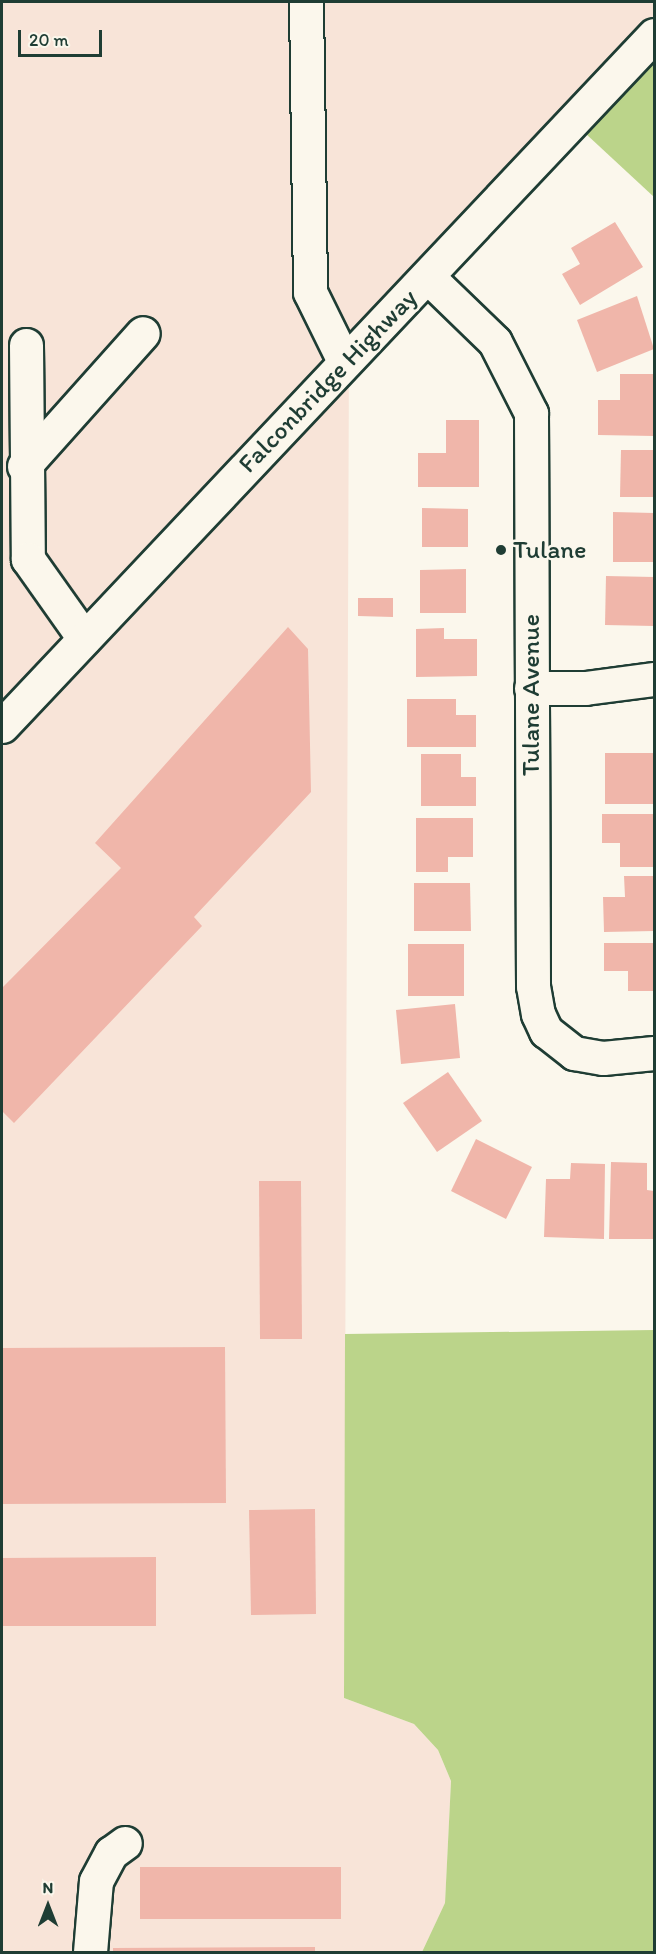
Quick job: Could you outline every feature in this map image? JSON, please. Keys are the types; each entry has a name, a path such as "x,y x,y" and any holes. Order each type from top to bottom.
{"street":[{"path":"306,2 309,282 344,361"},
{"name":"Falconbridge Highway","path":"2,726 654,35"},
{"name":"Tulane Avenue","path":"428,277 495,342 531,413 533,986 538,1014 546,1030 574,1053 603,1058 654,1053"},
{"path":"24,466 143,333"},
{"path":"26,345 24,466 28,559 84,638"},
{"path":"531,688 585,688 654,679"},
{"path":"90,1953 96,1881 111,1854 125,1843"}],"shaded area":[{"path":"2,2 654,2 654,32 349,354 344,1698 414,1724 438,1750 451,1781 445,1904 422,1952 2,1952"}],"green space":[{"path":"654,32 654,197 572,121"},
{"path":"654,1330 654,1952 422,1952 445,1903 451,1781 438,1750 414,1724 344,1698 345,1334"}],"building":[{"path":"615,222 643,267 580,305 562,274 580,264 571,248"},
{"path":"637,296 654,349 597,372 577,320"},
{"path":"620,374 654,374 654,436 598,435 598,400 620,400"},
{"path":"446,420 479,420 479,487 418,487 418,453 446,453"},
{"path":"621,450 654,450 654,497 620,497"},
{"path":"422,508 468,509 468,547 422,547"},
{"path":"613,512 654,513 654,562 613,562"},
{"path":"466,569 466,613 420,613 420,570"},
{"path":"606,576 654,577 654,626 605,625"},
{"path":"358,598 393,598 393,617 358,616"},
{"path":"288,627 308,649 311,792 194,917 202,926 14,1123 2,1111 2,988 121,868 95,843"},
{"path":"444,628 444,639 477,639 477,676 416,677 416,629"},
{"path":"407,699 456,699 456,715 476,715 476,747 407,747"},
{"path":"605,753 654,753 654,804 605,804"},
{"path":"421,754 461,754 461,777 476,777 476,806 421,806"},
{"path":"602,814 654,814 654,867 620,867 620,843 602,843"},
{"path":"416,818 473,818 473,857 448,857 448,872 416,872"},
{"path":"624,876 654,876 654,931 604,932 603,897 625,897"},
{"path":"414,883 470,883 471,931 414,931"},
{"path":"604,943 654,943 654,991 628,991 628,971 604,971"},
{"path":"408,944 464,944 464,996 408,996"},
{"path":"455,1004 460,1058 401,1064 396,1010"},
{"path":"448,1072 482,1121 437,1152 403,1103"},
{"path":"476,1139 532,1167 506,1219 451,1191"},
{"path":"611,1162 647,1163 647,1190 654,1191 654,1239 609,1239"},
{"path":"571,1163 605,1164 604,1239 544,1237 546,1179 570,1179"},
{"path":"259,1181 301,1181 302,1339 260,1339"},
{"path":"225,1347 226,1503 2,1504 2,1348"},
{"path":"315,1509 316,1614 251,1615 249,1510"},
{"path":"156,1557 156,1626 2,1626 2,1558"},
{"path":"140,1867 341,1867 341,1919 140,1919"},
{"path":"315,1947 315,1952 113,1952 113,1948"}],"place":[{"name":"Tulane","path":"501,550"}]}
